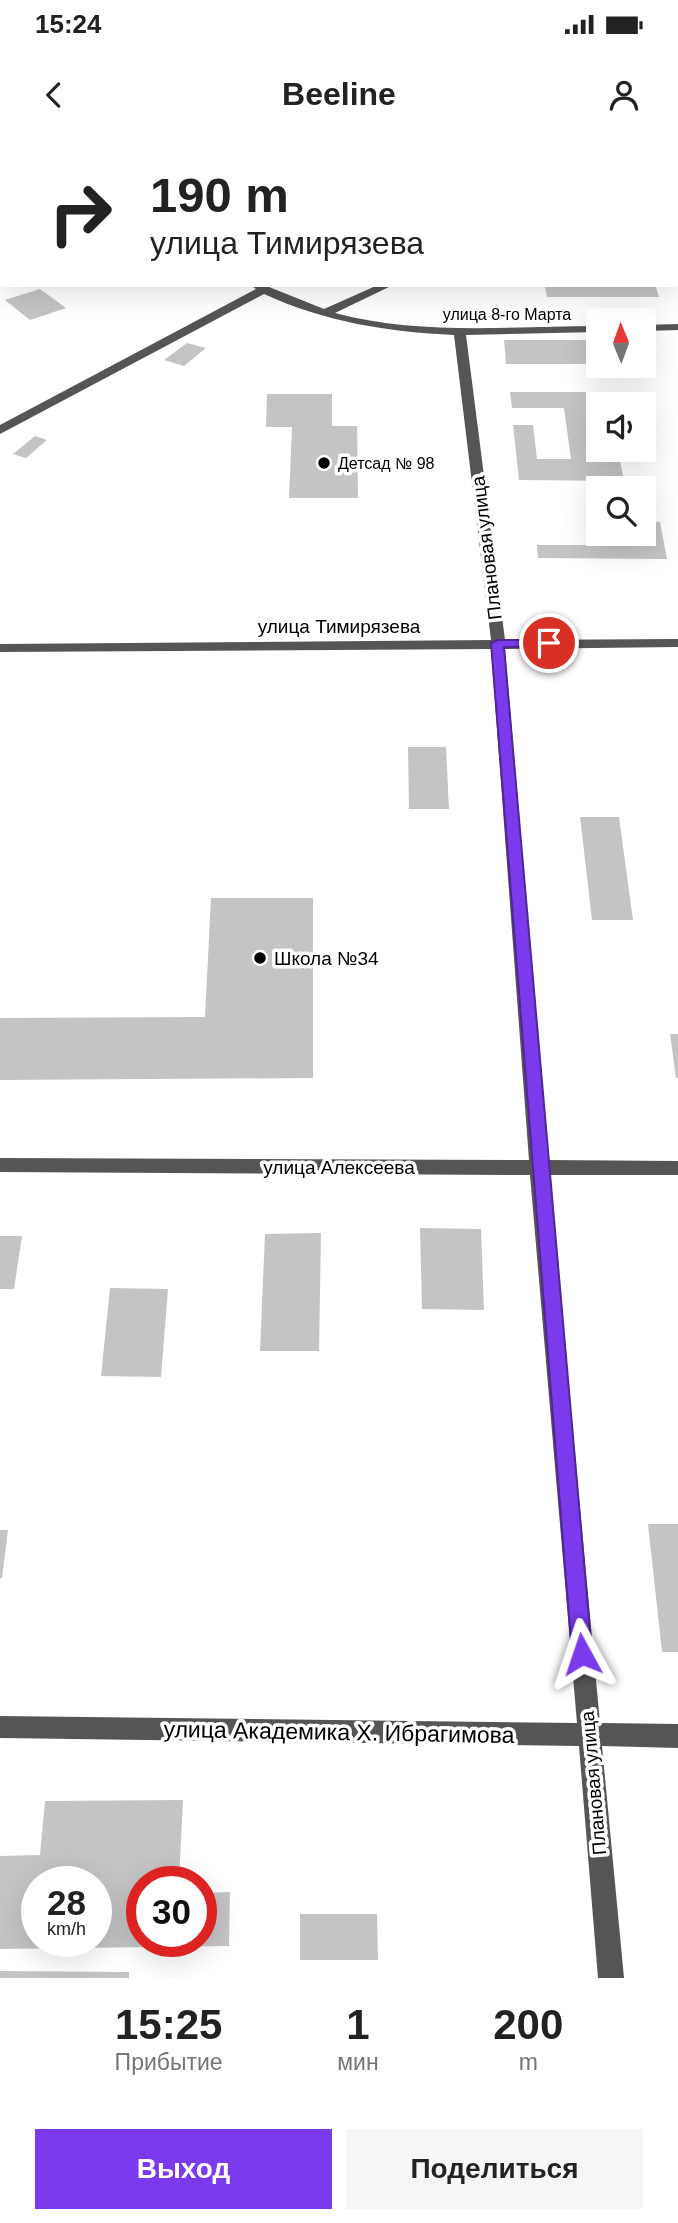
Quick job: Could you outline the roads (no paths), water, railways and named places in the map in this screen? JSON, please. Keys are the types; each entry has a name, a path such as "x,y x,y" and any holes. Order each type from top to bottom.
{"street":[{"path":"0,430 259,287"},
{"name":"улица 8-го Марта","path":"259,287 290,304 323,314 460,333 586,329"},
{"path":"323,314 384,287"},
{"path":"656,328 678,327"},
{"name":"Плановая улица","path":"460,333 498,643 539,1168 611,1978"},
{"name":"улица Тимирязева","path":"0,648 678,643"},
{"name":"улица Алексеева","path":"0,1165 678,1168"},
{"name":"улица Академика Х. Ибрагимова","path":"0,1727 678,1736"}],"place":[{"name":"Детсад № 98","path":"324,463"},
{"name":"Школа №34","path":"260,958"}]}
